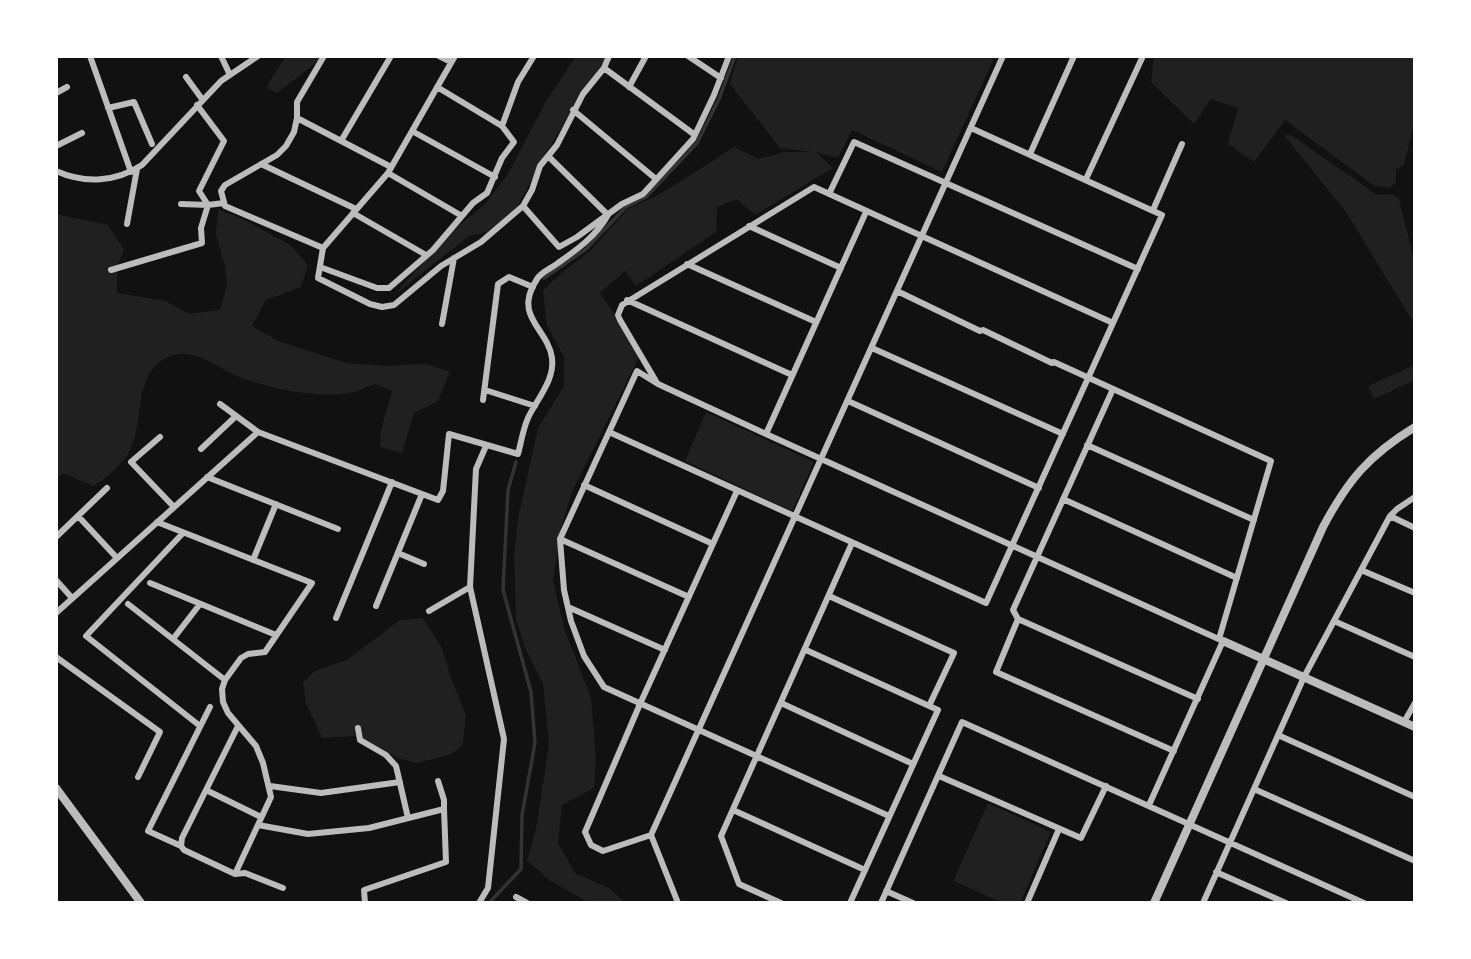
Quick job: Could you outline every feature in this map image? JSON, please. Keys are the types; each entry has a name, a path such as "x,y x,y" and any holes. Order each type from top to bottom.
{"street":[{"path":"90,56 134,171 127,224"},
{"path":"221,56 230,75"},
{"path":"56,171 80,178 101,180 118,178 134,171 200,102 230,75 258,56"},
{"path":"323,248 225,206 221,191 225,185 277,155 286,146 297,118 297,102 324,56"},
{"path":"341,141 391,56"},
{"path":"439,56 453,59 390,170 323,248 318,278 370,304 388,306 400,302 441,266 481,242 523,206 540,166 557,145 573,110 604,68 609,56"},
{"path":"502,126 518,82 534,56"},
{"path":"629,87 646,56"},
{"path":"688,56 721,78"},
{"path":"523,206 559,247 636,195 643,194 695,135 729,56"},
{"path":"678,903 651,835 1003,56"},
{"path":"1030,154 1074,56"},
{"path":"1086,179 1143,56"},
{"path":"604,68 695,135"},
{"path":"111,270 202,243 201,228 208,205 199,191 224,141 186,77"},
{"path":"56,93 67,87"},
{"path":"320,267 384,289 393,285 487,192 502,158 514,142 502,126 437,87"},
{"path":"108,108 134,102 152,144"},
{"path":"573,110 656,179"},
{"path":"297,118 390,170 462,216"},
{"path":"609,432 986,603 1162,215 971,128"},
{"path":"412,131 495,177"},
{"path":"56,146 82,133"},
{"path":"829,194 854,142 1138,269"},
{"path":"1153,210 1182,144"},
{"path":"548,156 608,215"},
{"path":"261,164 355,211 426,255"},
{"path":"657,384 620,320 619,309 627,300 814,187 1113,323"},
{"path":"181,204 224,203"},
{"path":"766,434 866,212"},
{"path":"220,404 258,432 438,500 443,491 449,434 518,454 528,419 542,395 552,366 552,355 528,312 533,287 538,277 583,246 608,215"},
{"path":"749,226 841,268"},
{"path":"442,324 454,258"},
{"path":"687,264 816,322"},
{"path":"483,400 498,285 509,277 533,287"},
{"path":"897,291 944,315 1271,461 1221,640 1198,699 1149,805"},
{"path":"627,300 793,375"},
{"path":"872,348 1063,434"},
{"path":"889,816 604,687 584,656 568,607 560,540 636,372 766,434 1415,727"},
{"path":"1112,389 1013,610 1018,619 1198,699"},
{"path":"485,390 535,406"},
{"path":"848,401 1039,488"},
{"path":"201,449 236,416"},
{"path":"1154,903 1263,658 1339,496 1384,446 1415,427"},
{"path":"56,613 258,432"},
{"path":"160,437 131,462 174,507"},
{"path":"480,903 488,888 504,739 470,587 476,469 486,446"},
{"path":"1087,446 1254,520"},
{"path":"207,477 338,529"},
{"path":"336,618 392,482"},
{"path":"583,485 713,544"},
{"path":"56,537 107,488"},
{"path":"651,835 603,851 594,848 585,832 737,491"},
{"path":"376,606 422,494"},
{"path":"1204,902 1304,677 1390,516 1415,497"},
{"path":"1063,499 1237,578"},
{"path":"253,560 276,505"},
{"path":"78,516 117,558"},
{"path":"1390,516 1415,528"},
{"path":"157,522 312,583 265,652 248,654 241,658 225,680 222,690 223,702 238,726 256,746 270,786 271,797 235,874"},
{"path":"183,533 86,636 200,726"},
{"path":"560,540 689,597"},
{"path":"781,903 739,884 721,836 852,543"},
{"path":"398,553 424,564"},
{"path":"1361,570 1415,593"},
{"path":"56,580 72,598"},
{"path":"150,583 276,635"},
{"path":"429,611 470,587"},
{"path":"829,596 954,653 929,706"},
{"path":"128,604 225,680"},
{"path":"173,639 200,604"},
{"path":"568,607 665,650"},
{"path":"1018,619 996,672 1174,751"},
{"path":"1334,621 1415,657"},
{"path":"806,650 938,710 850,903"},
{"path":"56,656 160,733 138,776"},
{"path":"781,703 913,764"},
{"path":"1404,722 1415,703"},
{"path":"210,707 148,831 235,874 245,873 283,888"},
{"path":"881,903 962,722 1364,903"},
{"path":"181,846 182,838 238,726"},
{"path":"358,728 360,740 386,755 396,766 408,818"},
{"path":"1278,735 1415,796"},
{"path":"939,776 1081,838 1106,786"},
{"path":"365,903 364,890 446,862 444,800 438,781"},
{"path":"270,786 321,793 400,782"},
{"path":"56,788 141,903"},
{"path":"1254,789 1415,861"},
{"path":"206,790 261,817"},
{"path":"258,825 309,834 369,828 444,809"},
{"path":"733,810 865,870"},
{"path":"1027,903 1059,829"},
{"path":"1216,872 1286,903"},
{"path":"886,891 913,903"},
{"path":"516,897 527,903"}],"shaded area":[{"path":"286,56 322,56 277,93 267,88"},
{"path":"576,56 607,56 544,156 516,209 492,231 469,236 393,296 451,232 484,205 508,174 545,103"},
{"path":"738,56 995,56 942,172 852,130 838,158 816,152 833,168 755,215 737,199 717,207 716,232 636,286 625,271 600,293 639,357 572,492 561,528 553,581 565,631 591,697 596,761 594,788 562,805 558,843 575,873 609,888 625,903 589,903 548,879 527,860 536,829 549,744 543,684 525,648 516,620 514,556 518,518 538,428 564,386 564,357 547,325 543,291 589,252 628,209 662,193 734,147 758,159 785,152 813,152 780,148 730,84"},
{"path":"1154,56 1415,56 1415,120 1404,164 1396,170 1396,183 1388,188 1373,185 1285,120 1254,162 1228,144 1238,108 1211,99 1194,124 1151,82"},
{"path":"1284,135 1291,135 1377,195 1392,194 1399,199 1415,264 1415,325 1346,212"},
{"path":"218,209 247,221 290,245 308,265 301,287 266,300 252,326 278,341 346,363 384,366 426,364 450,372 438,401 414,413 402,453 380,447 381,430 392,391 375,384 350,393 297,392 245,379 196,356 176,354 156,365 150,373 142,394 132,447 118,466 93,486 63,473 56,479 56,214 108,225 124,250 117,266 117,293 166,301 189,314 220,310 227,285 225,266 216,235"},
{"path":"1415,365 1415,380 1374,399 1368,386"},
{"path":"706,412 814,462 792,511 685,461"},
{"path":"423,618 442,648 466,715 463,744 452,754 417,763 401,759 355,736 322,738 306,703 303,683 316,670 347,660 400,620"},
{"path":"988,803 1051,832 1020,903 1003,903 953,881"}],"waterway":[{"path":"544,278 586,249 626,207 646,197 697,143 719,99 735,56"},
{"path":"489,903 521,869 522,815 535,743 531,692 503,590 508,490 516,462"}]}
